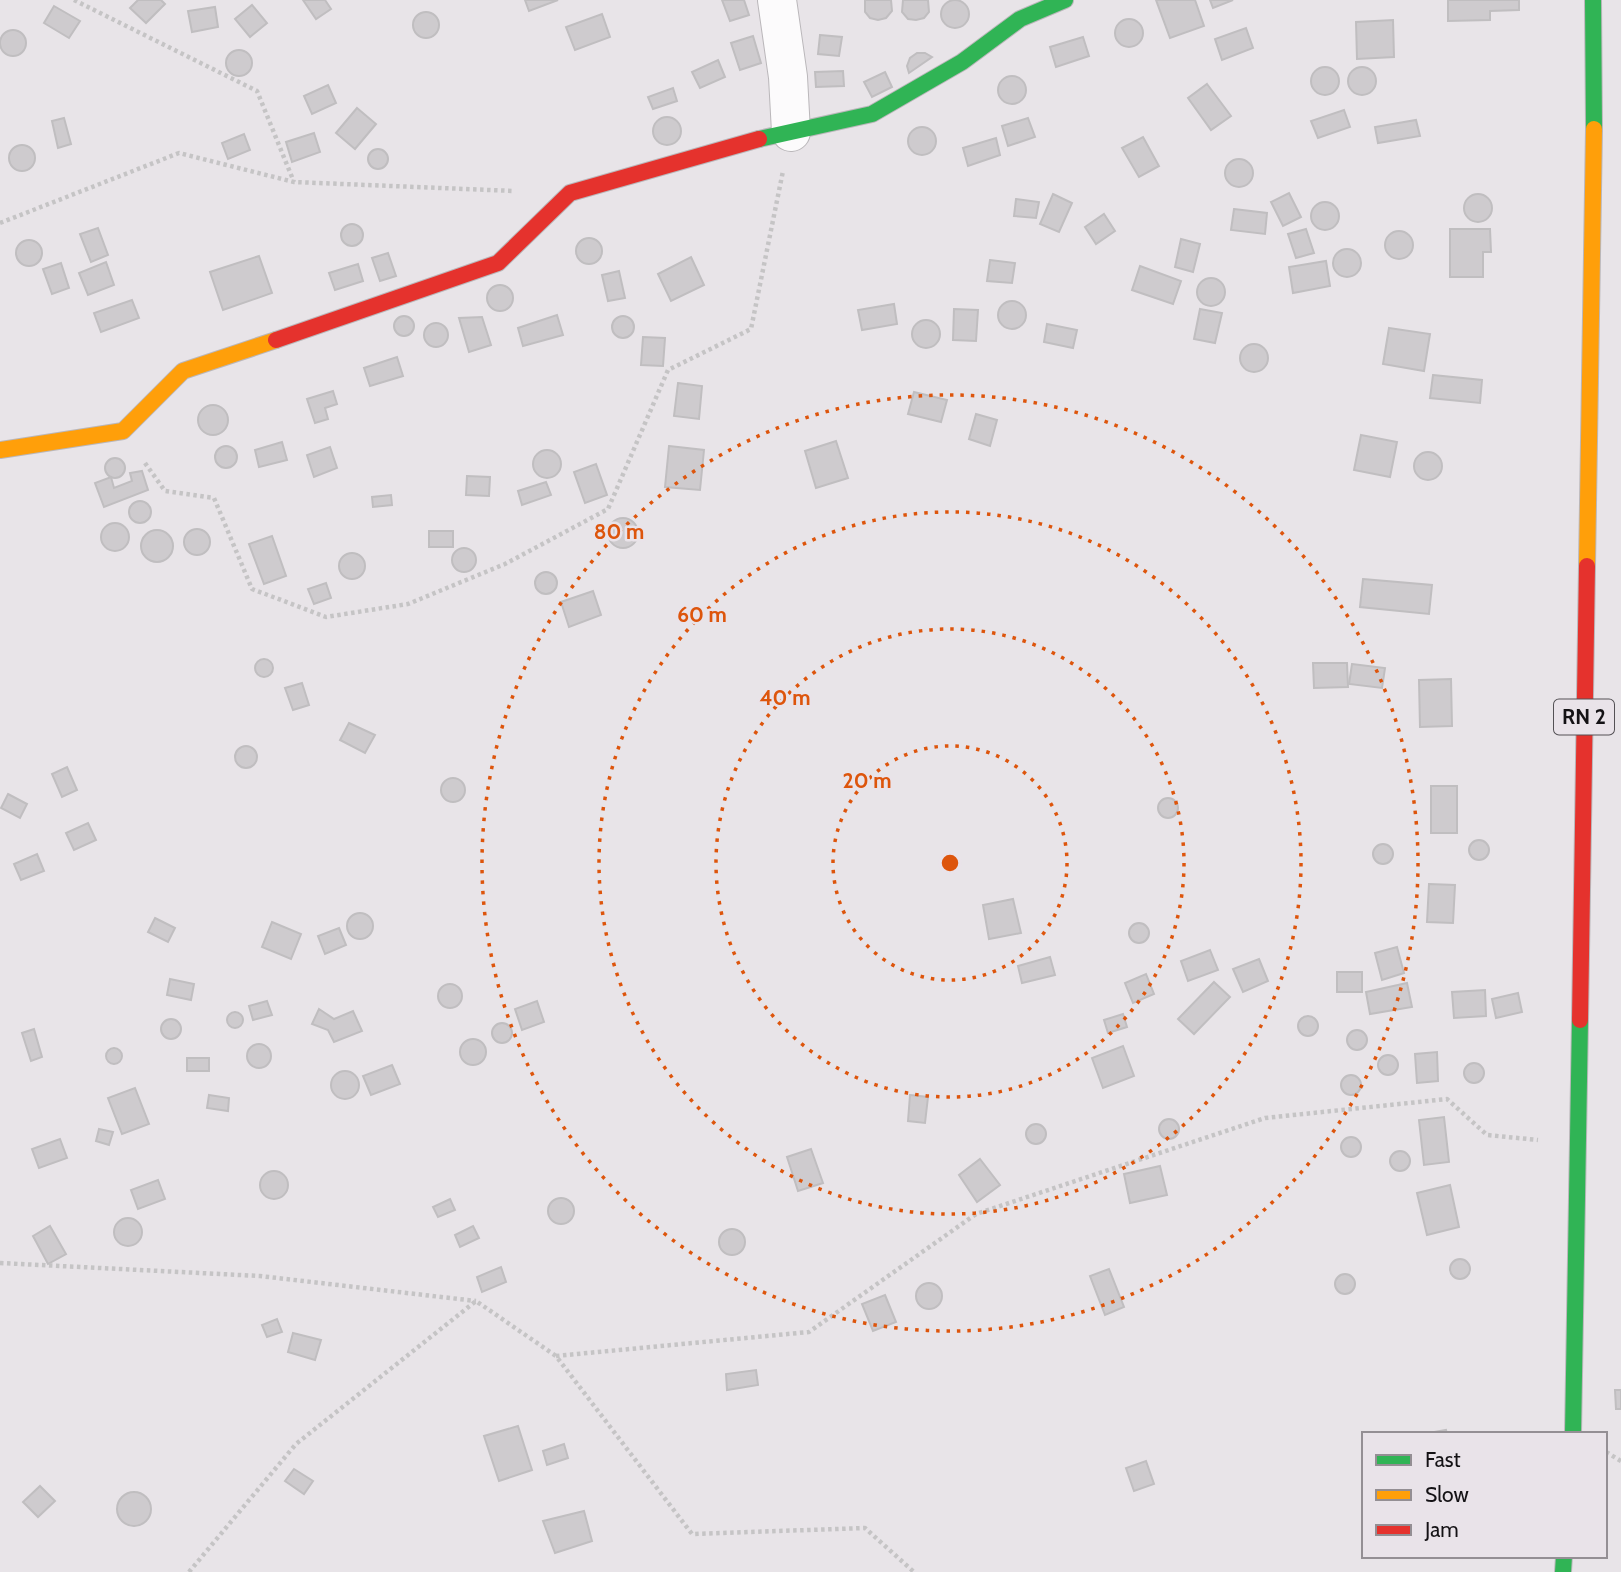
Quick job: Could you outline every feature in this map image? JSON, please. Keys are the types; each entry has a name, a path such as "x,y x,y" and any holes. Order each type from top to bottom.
{"main road":[{"path":"0,450 123,431 183,371 367,310 498,262 570,193 748,141 872,114 962,62 1020,19 1065,0"},
{"name":"RN 2","path":"1573,1432 1593,166 1592,0"}],"street":[{"path":"777,0 788,77 791,132"}],"path":[{"path":"74,0 257,90 294,182"},
{"path":"123,431 165,491 214,498 252,589 326,617 408,604 505,564 608,509 668,370 751,329 791,132"},
{"path":"0,223 179,153 294,182 570,193"},
{"path":"556,1356 809,1332 976,1214 1265,1118 1447,1099 1487,1135 1577,1143"},
{"path":"0,1263 260,1276 477,1301 556,1356 692,1534 865,1528 914,1572"},
{"path":"189,1572 296,1444 477,1301"}],"building":[{"path":"138,0 161,0 165,4 146,23 130,8"},
{"path":"303,0 325,0 331,9 316,19"},
{"path":"525,0 558,0 529,11"},
{"path":"722,0 744,0 749,15 730,21"},
{"path":"865,0 891,0 892,11 886,18 870,18 865,12"},
{"path":"903,0 928,0 929,12 924,18 908,19 902,12"},
{"path":"955,0 965,4 969,14 965,24 955,28 945,24 941,14 945,4"},
{"path":"1156,0 1195,0 1204,26 1170,38"},
{"path":"1210,0 1233,0 1213,8"},
{"path":"1448,0 1519,0 1519,10 1490,11 1490,20 1448,21"},
{"path":"252,5 267,23 250,37 235,19"},
{"path":"54,6 80,21 69,38 44,23"},
{"path":"215,7 218,27 192,32 188,11"},
{"path":"426,12 435,16 439,25 435,34 426,38 417,34 413,25 417,16"},
{"path":"602,14 610,37 575,50 566,27"},
{"path":"1129,19 1139,23 1143,33 1139,43 1129,47 1119,43 1115,33 1119,23"},
{"path":"1393,20 1394,57 1357,59 1356,22"},
{"path":"1246,28 1253,48 1222,60 1215,39"},
{"path":"13,30 22,34 26,43 22,52 13,56 4,52 0,43 4,34"},
{"path":"820,35 842,37 839,56 818,54"},
{"path":"753,36 761,63 740,70 731,43"},
{"path":"1083,37 1089,56 1056,67 1050,47"},
{"path":"239,50 248,54 252,63 248,72 239,76 230,72 226,63 230,54"},
{"path":"917,53 932,57 909,73 907,66 910,58"},
{"path":"718,60 725,77 700,88 692,72"},
{"path":"1325,67 1335,71 1339,81 1335,91 1325,95 1315,91 1311,81 1315,71"},
{"path":"1362,67 1372,71 1376,81 1372,91 1362,95 1352,91 1348,81 1352,71"},
{"path":"843,71 844,86 816,87 815,72"},
{"path":"885,72 892,87 872,97 864,82"},
{"path":"1012,76 1022,80 1026,90 1022,100 1012,104 1002,100 998,90 1002,80"},
{"path":"1207,84 1231,116 1211,130 1188,98"},
{"path":"328,85 336,103 312,114 304,96"},
{"path":"673,88 677,101 653,109 648,97"},
{"path":"357,108 376,124 355,149 336,133"},
{"path":"1344,110 1350,127 1318,138 1311,121"},
{"path":"667,117 677,121 681,131 677,141 667,145 657,141 653,131 657,121"},
{"path":"64,118 71,144 58,148 52,121"},
{"path":"1028,118 1035,137 1008,146 1002,126"},
{"path":"1416,120 1420,136 1378,143 1375,127"},
{"path":"922,127 932,131 936,141 932,151 922,155 912,151 908,141 912,131"},
{"path":"314,133 320,152 292,162 286,142"},
{"path":"244,134 250,150 228,159 222,143"},
{"path":"1143,137 1159,166 1139,177 1122,148"},
{"path":"996,138 1000,155 968,166 963,148"},
{"path":"22,145 31,149 35,158 31,167 22,171 13,167 9,158 13,149"},
{"path":"378,149 385,152 388,159 385,166 378,169 371,166 368,159 371,152"},
{"path":"1239,159 1249,163 1253,173 1249,183 1239,187 1229,183 1225,173 1229,163"},
{"path":"1289,193 1301,217 1283,226 1271,202"},
{"path":"1053,194 1072,203 1059,232 1040,224"},
{"path":"1478,194 1488,198 1492,208 1488,218 1478,222 1468,218 1464,208 1468,198"},
{"path":"1016,199 1039,202 1036,218 1014,216"},
{"path":"1325,202 1335,206 1339,216 1335,226 1325,230 1315,226 1311,216 1315,206"},
{"path":"1234,209 1267,213 1265,234 1231,230"},
{"path":"1104,214 1115,231 1096,244 1085,227"},
{"path":"352,224 360,227 363,235 360,243 352,246 344,243 341,235 344,227"},
{"path":"98,228 108,255 91,262 80,234"},
{"path":"1306,229 1314,253 1296,258 1288,234"},
{"path":"1450,229 1490,229 1491,252 1483,252 1483,277 1450,277"},
{"path":"1399,231 1409,235 1413,245 1409,255 1399,259 1389,255 1385,245 1389,235"},
{"path":"589,238 598,242 602,251 598,260 589,264 580,260 576,251 580,242"},
{"path":"1181,239 1200,244 1193,272 1175,267"},
{"path":"29,240 38,244 42,253 38,262 29,266 20,262 16,253 20,244"},
{"path":"1347,249 1357,253 1361,263 1357,273 1347,277 1337,273 1333,263 1337,253"},
{"path":"388,253 396,276 380,281 372,258"},
{"path":"259,256 272,293 223,310 210,272"},
{"path":"691,257 704,285 671,301 658,274"},
{"path":"990,260 1015,263 1012,283 987,281"},
{"path":"1326,261 1330,286 1293,293 1289,267"},
{"path":"106,262 114,285 88,295 79,273"},
{"path":"61,263 69,288 52,294 43,269"},
{"path":"358,264 363,281 335,290 329,273"},
{"path":"1140,266 1181,281 1173,304 1132,290"},
{"path":"619,271 625,298 608,301 602,275"},
{"path":"1211,278 1221,282 1225,292 1221,302 1211,306 1201,302 1197,292 1201,282"},
{"path":"500,285 509,289 513,298 509,307 500,311 491,307 487,298 491,289"},
{"path":"132,300 139,318 101,332 94,313"},
{"path":"1012,301 1022,305 1026,315 1022,325 1012,329 1002,325 998,315 1002,305"},
{"path":"894,304 897,324 862,330 858,310"},
{"path":"954,309 978,310 976,341 953,340"},
{"path":"1200,309 1222,313 1215,343 1194,339"},
{"path":"557,315 563,335 523,346 518,328"},
{"path":"404,316 411,319 414,326 411,333 404,336 397,333 394,326 397,319"},
{"path":"623,316 631,319 634,327 631,335 623,338 615,335 612,327 615,319"},
{"path":"482,317 491,345 469,352 459,318"},
{"path":"926,320 936,324 940,334 936,344 926,348 916,344 912,334 916,324"},
{"path":"436,323 444,327 448,335 444,343 436,347 428,343 424,335 428,327"},
{"path":"1047,324 1077,330 1073,348 1044,342"},
{"path":"1389,328 1430,334 1424,371 1383,364"},
{"path":"643,337 665,338 663,366 641,365"},
{"path":"1254,344 1264,348 1268,358 1264,368 1254,372 1244,368 1240,358 1244,348"},
{"path":"397,357 403,376 370,386 364,368"},
{"path":"1433,375 1482,380 1480,403 1430,398"},
{"path":"678,383 702,386 699,419 674,416"},
{"path":"333,391 337,404 325,408 328,419 315,423 307,399"},
{"path":"914,392 947,400 941,422 908,414"},
{"path":"213,405 224,409 228,420 224,431 213,435 202,431 198,420 202,409"},
{"path":"976,414 997,420 990,446 969,439"},
{"path":"1361,435 1397,442 1390,477 1354,470"},
{"path":"836,441 848,478 816,488 805,451"},
{"path":"282,442 287,460 259,467 255,450"},
{"path":"226,446 234,449 237,457 234,465 226,468 218,465 215,457 218,449"},
{"path":"669,446 704,450 700,490 665,487"},
{"path":"330,447 337,468 314,477 307,455"},
{"path":"547,450 557,454 561,464 557,474 547,478 537,474 533,464 537,454"},
{"path":"1428,452 1438,456 1442,466 1438,476 1428,480 1418,476 1414,466 1418,456"},
{"path":"115,458 122,461 125,468 122,475 115,478 108,475 105,468 108,461"},
{"path":"596,464 607,495 585,503 574,472"},
{"path":"142,471 148,490 104,507 95,483 111,477 114,488 132,481 130,473"},
{"path":"467,476 490,477 489,496 466,495"},
{"path":"546,482 551,495 522,505 518,491"},
{"path":"391,495 392,505 373,507 372,497"},
{"path":"136,501 144,501 151,508 151,516 144,523 136,523 129,516 129,508"},
{"path":"623,518 634,522 638,533 634,544 623,548 612,544 608,533 612,522"},
{"path":"115,523 125,527 129,537 125,547 115,551 105,547 101,537 105,527"},
{"path":"197,529 206,533 210,542 206,551 197,555 188,551 184,542 188,533"},
{"path":"157,530 168,535 173,546 168,557 157,562 146,557 141,546 146,535"},
{"path":"429,531 453,531 453,547 429,547"},
{"path":"272,536 286,576 264,584 249,544"},
{"path":"464,548 472,552 476,560 472,568 464,572 456,568 452,560 456,552"},
{"path":"352,553 361,557 365,566 361,575 352,579 343,575 339,566 343,557"},
{"path":"546,572 554,575 557,583 554,591 546,594 538,591 535,583 538,575"},
{"path":"1363,579 1432,585 1429,614 1360,607"},
{"path":"326,583 331,598 314,604 308,589"},
{"path":"593,591 601,615 569,627 561,602"},
{"path":"260,659 268,659 273,668 271,675 260,677 255,672 255,664"},
{"path":"1313,663 1347,663 1348,687 1314,688"},
{"path":"1352,664 1385,668 1382,688 1349,684"},
{"path":"1451,679 1452,726 1420,727 1419,680"},
{"path":"302,683 309,705 293,710 285,688"},
{"path":"349,723 375,735 365,753 340,740"},
{"path":"246,746 254,749 257,757 254,765 246,768 238,765 235,757 238,749"},
{"path":"67,767 77,790 62,797 52,774"},
{"path":"453,778 464,785 465,790 458,801 453,802 442,795 441,790 448,779"},
{"path":"1431,786 1457,786 1457,833 1431,833"},
{"path":"8,794 27,804 20,818 1,808"},
{"path":"1164,798 1172,798 1178,808 1172,818 1164,818 1158,812 1158,804"},
{"path":"88,823 96,840 74,850 66,833"},
{"path":"1475,840 1483,840 1489,850 1483,860 1475,860 1469,854 1469,846"},
{"path":"1379,844 1387,844 1393,854 1387,864 1379,864 1373,858 1373,850"},
{"path":"37,854 44,871 21,880 14,864"},
{"path":"1429,884 1455,885 1453,923 1427,922"},
{"path":"1013,899 1021,933 989,939 983,905"},
{"path":"360,913 369,917 373,926 369,935 360,939 351,935 347,926 351,917"},
{"path":"155,918 175,928 168,942 148,932"},
{"path":"272,922 301,934 291,959 262,947"},
{"path":"1135,923 1143,923 1149,933 1143,943 1135,943 1129,937 1129,929"},
{"path":"339,928 346,945 325,954 318,936"},
{"path":"1397,947 1404,973 1382,980 1375,953"},
{"path":"1210,950 1218,970 1188,981 1181,961"},
{"path":"1050,957 1055,975 1022,983 1018,966"},
{"path":"1259,959 1268,981 1243,992 1233,969"},
{"path":"1337,972 1362,972 1362,992 1337,992"},
{"path":"1146,974 1154,994 1133,1003 1125,983"},
{"path":"170,979 194,984 191,1000 167,995"},
{"path":"1214,982 1230,997 1194,1034 1178,1019"},
{"path":"1407,983 1412,1007 1370,1014 1366,992"},
{"path":"450,984 458,988 462,996 458,1004 450,1008 442,1004 438,996 442,988"},
{"path":"1485,990 1486,1016 1454,1018 1452,992"},
{"path":"1518,993 1522,1012 1496,1018 1492,999"},
{"path":"267,1001 272,1015 253,1020 249,1006"},
{"path":"537,1001 544,1022 522,1030 515,1009"},
{"path":"319,1009 334,1019 353,1011 362,1031 334,1042 328,1030 312,1024"},
{"path":"235,1012 241,1014 241,1026 235,1028 229,1026 227,1020 229,1014"},
{"path":"1123,1014 1127,1027 1108,1033 1104,1020"},
{"path":"1304,1016 1312,1016 1318,1026 1312,1036 1304,1036 1298,1030 1298,1022"},
{"path":"167,1019 175,1019 181,1029 175,1039 167,1039 161,1033 161,1025"},
{"path":"502,1023 509,1026 512,1033 509,1040 502,1043 495,1040 492,1033 495,1026"},
{"path":"34,1029 42,1057 31,1061 22,1033"},
{"path":"1353,1030 1361,1030 1367,1040 1361,1050 1353,1050 1347,1044 1347,1036"},
{"path":"473,1039 482,1043 486,1052 482,1061 473,1065 464,1061 460,1052 464,1043"},
{"path":"259,1044 270,1051 271,1056 264,1067 259,1068 248,1061 247,1056 254,1045"},
{"path":"1123,1046 1134,1076 1103,1088 1092,1058"},
{"path":"114,1048 122,1056 114,1064 106,1056"},
{"path":"1437,1052 1438,1081 1417,1083 1415,1054"},
{"path":"1384,1055 1392,1055 1398,1065 1392,1075 1384,1075 1378,1069 1378,1061"},
{"path":"187,1058 209,1058 209,1071 187,1071"},
{"path":"1474,1063 1481,1066 1484,1073 1481,1080 1474,1083 1467,1080 1464,1073 1467,1066"},
{"path":"392,1065 400,1084 371,1095 363,1076"},
{"path":"345,1071 355,1075 359,1085 355,1095 345,1099 335,1095 331,1085 335,1075"},
{"path":"1351,1075 1358,1078 1361,1085 1358,1092 1351,1095 1344,1092 1341,1085 1344,1078"},
{"path":"135,1088 149,1124 122,1134 108,1098"},
{"path":"209,1095 229,1098 228,1111 207,1108"},
{"path":"910,1095 928,1097 925,1123 908,1121"},
{"path":"1444,1117 1449,1162 1424,1165 1419,1120"},
{"path":"1165,1119 1173,1119 1179,1129 1173,1139 1165,1139 1159,1133 1159,1125"},
{"path":"1036,1124 1043,1127 1046,1134 1043,1141 1036,1144 1029,1141 1026,1134 1029,1127"},
{"path":"99,1129 113,1132 109,1145 96,1141"},
{"path":"1347,1137 1355,1137 1361,1147 1355,1157 1347,1157 1341,1151 1341,1143"},
{"path":"60,1139 67,1158 39,1168 32,1149"},
{"path":"811,1149 823,1183 798,1191 787,1157"},
{"path":"1396,1151 1404,1151 1410,1161 1404,1171 1396,1171 1390,1165 1390,1157"},
{"path":"980,1159 1000,1185 977,1202 959,1175"},
{"path":"1160,1166 1167,1195 1130,1203 1124,1174"},
{"path":"274,1171 284,1175 288,1185 284,1195 274,1199 264,1195 260,1185 264,1175"},
{"path":"158,1180 165,1199 138,1209 131,1190"},
{"path":"1450,1185 1459,1227 1427,1235 1417,1193"},
{"path":"561,1198 570,1202 574,1211 570,1220 561,1224 552,1220 548,1211 552,1202"},
{"path":"450,1199 455,1210 438,1217 433,1207"},
{"path":"128,1218 138,1222 142,1232 138,1242 128,1246 118,1242 114,1232 118,1222"},
{"path":"50,1226 66,1254 48,1264 33,1236"},
{"path":"473,1226 479,1238 460,1247 455,1235"},
{"path":"732,1229 741,1233 745,1242 741,1251 732,1255 723,1251 719,1242 723,1233"},
{"path":"1456,1259 1464,1259 1470,1269 1464,1279 1456,1279 1450,1273 1450,1265"},
{"path":"501,1267 506,1282 482,1292 477,1277"},
{"path":"1109,1269 1124,1307 1105,1315 1090,1276"},
{"path":"1341,1274 1349,1274 1355,1284 1349,1294 1341,1294 1335,1288 1335,1280"},
{"path":"929,1283 938,1287 942,1296 938,1305 929,1309 920,1305 916,1296 920,1287"},
{"path":"885,1295 896,1322 873,1331 862,1304"},
{"path":"277,1319 282,1332 267,1337 262,1325"},
{"path":"293,1333 321,1340 315,1360 288,1352"},
{"path":"756,1370 758,1385 727,1390 726,1374"},
{"path":"1615,1390 1621,1390 1621,1409 1616,1409"},
{"path":"518,1426 532,1470 499,1481 484,1436"},
{"path":"564,1444 568,1458 547,1465 543,1451"},
{"path":"1146,1461 1154,1484 1134,1491 1126,1468"},
{"path":"294,1469 313,1481 304,1494 285,1481"},
{"path":"40,1486 55,1501 38,1517 23,1502"},
{"path":"134,1492 146,1497 151,1509 146,1521 134,1526 122,1521 117,1509 122,1497"},
{"path":"584,1511 592,1541 555,1553 543,1521"}],"traffic: fast":[{"path":"759,139 872,114 962,62 1020,19 1065,0"},
{"path":"1593,0 1594,129"},
{"path":"1573,1432 1580,1020"},
{"path":"1563,1572 1564,1558"}],"traffic: slow":[{"path":"1587,566 1594,129"},
{"path":"0,450 123,431 183,371 276,340"}],"traffic: jam":[{"path":"276,340 498,263 570,193 759,139"},
{"path":"1580,1020 1587,566"}]}
